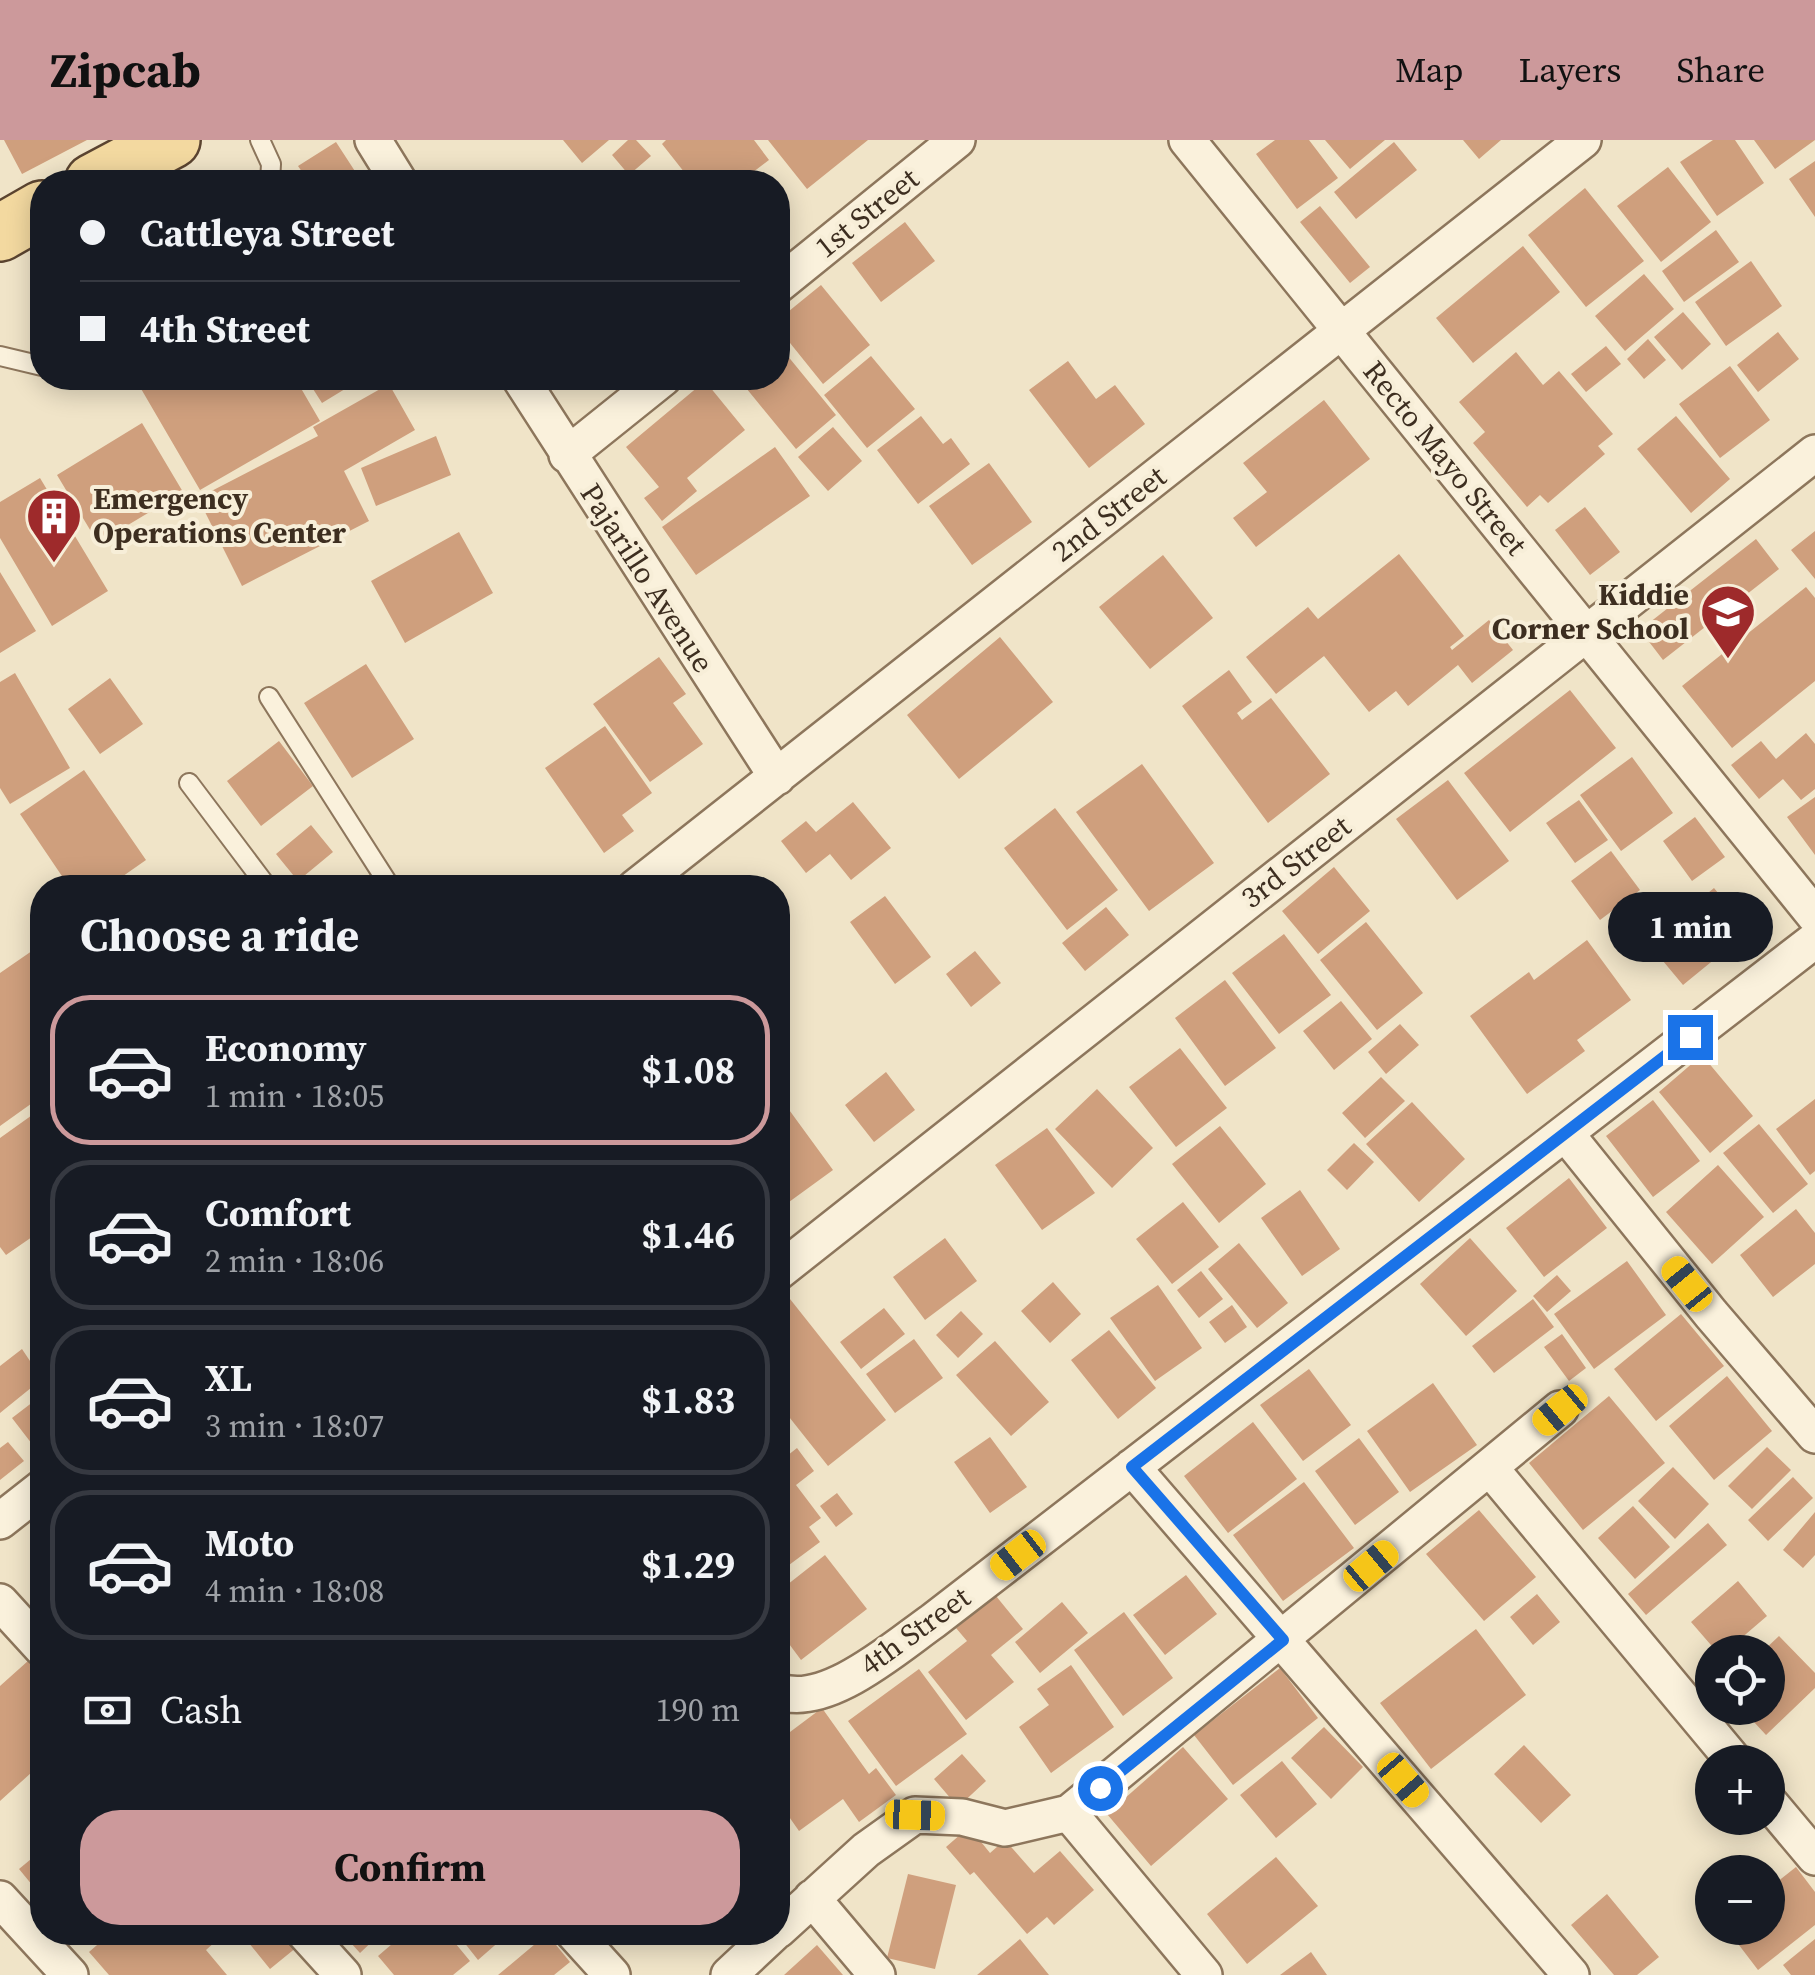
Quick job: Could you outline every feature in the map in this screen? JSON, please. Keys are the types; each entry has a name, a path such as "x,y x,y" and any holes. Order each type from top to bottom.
{"main road":[{"path":"115,170 172,140"},
{"path":"0,233 30,216"}],"street":[{"path":"373,140 392,170"},
{"name":"1st Street","path":"790,275 957,140"},
{"name":"Recto Mayo Street","path":"1188,140 1815,916"},
{"name":"2nd Street","path":"652,875 1583,140"},
{"name":"Pajarillo Avenue","path":"528,390 777,777"},
{"path":"568,454 648,390"},
{"name":"3rd Street","path":"790,1263 1815,453"},
{"name":"4th Street","path":"790,1693 818,1691 856,1676 933,1621 1815,940"},
{"path":"1566,1134 1711,1314 1815,1435"},
{"path":"790,1918 866,1850 915,1815 962,1817 1005,1828 1070,1813 1560,1410"},
{"path":"1132,1467 1571,1975"},
{"path":"1490,1468 1721,1745"},
{"path":"0,1521 30,1497"},
{"path":"0,1602 30,1635"},
{"path":"1070,1813 1204,1975"},
{"path":"1785,1821 1815,1857"},
{"path":"812,1898 878,1975"},
{"path":"0,1899 30,1932"},
{"path":"42,1945 70,1975"},
{"path":"316,1945 343,1975"},
{"path":"585,1945 612,1975"},
{"path":"728,1975 761,1945"}],"lane":[{"path":"260,140 271,170"},
{"path":"0,356 30,363"},
{"path":"269,697 384,875"},
{"path":"189,782 258,875"}],"building":[{"path":"4,140 87,140 22,174"},
{"path":"563,140 609,140 582,163"},
{"path":"628,140 636,140 651,156 635,170 625,170 612,155"},
{"path":"666,140 754,140 769,160 756,170 683,170 662,144"},
{"path":"768,140 868,140 807,189"},
{"path":"1275,140 1309,140 1338,178 1297,209 1256,154"},
{"path":"1325,140 1385,140 1350,169"},
{"path":"1463,140 1501,140 1479,159"},
{"path":"1713,140 1735,140 1764,183 1717,216 1680,162"},
{"path":"1754,140 1815,140 1775,169"},
{"path":"336,142 354,170 301,170 298,166"},
{"path":"1394,142 1417,170 1356,219 1334,192"},
{"path":"1815,161 1815,217 1789,179"},
{"path":"1668,167 1711,222 1661,262 1617,206"},
{"path":"1585,188 1644,261 1586,307 1528,235"},
{"path":"1320,206 1370,267 1350,283 1300,222"},
{"path":"905,222 935,261 881,302 852,263"},
{"path":"1716,230 1739,262 1684,302 1662,271"},
{"path":"1523,246 1560,292 1473,363 1436,318"},
{"path":"1751,261 1782,306 1726,346 1695,302"},
{"path":"1644,274 1674,309 1625,351 1595,316"},
{"path":"821,285 870,345 823,384 790,343 790,310"},
{"path":"1683,312 1711,344 1682,370 1654,337"},
{"path":"1778,332 1799,359 1758,392 1737,365"},
{"path":"1648,339 1666,360 1644,379 1627,359"},
{"path":"1606,346 1621,364 1586,392 1571,374"},
{"path":"1516,352 1543,385 1559,371 1613,434 1598,446 1605,454 1548,503 1540,495 1527,507 1473,443 1485,432 1459,402"},
{"path":"871,356 915,409 867,448 824,395"},
{"path":"790,359 836,415 796,449 748,390 790,390"},
{"path":"1068,361 1096,399 1115,385 1145,424 1089,468 1029,390"},
{"path":"1730,366 1770,420 1720,458 1679,404"},
{"path":"142,390 302,390 320,421 200,490"},
{"path":"314,390 343,390 322,403"},
{"path":"378,390 392,390 415,430 344,471 369,521 242,586 198,498 318,436 313,427"},
{"path":"694,390 712,390 745,430 687,478 697,491 662,521 644,498 659,487 626,447"},
{"path":"1324,400 1370,459 1256,547 1233,518 1267,492 1243,463"},
{"path":"921,416 943,444 951,438 970,464 918,504 877,450"},
{"path":"1676,416 1730,479 1691,513 1637,449"},
{"path":"142,423 183,492 98,543 57,475"},
{"path":"833,427 862,461 828,491 798,457"},
{"path":"436,436 451,475 376,506 361,468"},
{"path":"775,447 810,496 696,575 662,527"},
{"path":"989,463 1032,522 972,565 929,506"},
{"name":"Emergency Operations Center","path":"40,478 108,591 52,626 0,538 0,502"},
{"path":"1585,507 1620,552 1590,575 1555,530"},
{"path":"1815,531 1815,579 1791,550"},
{"path":"459,532 493,593 405,643 371,581"},
{"path":"1756,539 1779,569 1663,660 1640,630"},
{"path":"1399,554 1464,636 1450,647 1452,650 1489,620 1513,650 1472,683 1458,665 1408,706 1396,691 1369,712 1324,656 1276,694 1246,657 1308,607 1318,619"},
{"path":"1163,555 1213,618 1150,669 1099,607"},
{"path":"0,572 36,631 0,653"},
{"path":"1806,587 1815,598 1815,681 1732,748 1682,686"},
{"path":"1000,637 1053,702 959,779 907,715"},
{"path":"659,657 686,694 673,703 703,744 650,782 593,704"},
{"path":"366,664 414,739 352,778 304,703"},
{"path":"1229,670 1252,702 1237,713 1242,720 1271,698 1330,774 1268,823 1182,706"},
{"path":"15,673 70,768 10,804 0,788 0,682"},
{"path":"110,678 143,724 100,754 68,709"},
{"path":"1570,690 1616,748 1510,832 1464,773"},
{"path":"605,726 652,793 622,815 634,831 604,853 545,768"},
{"path":"1806,733 1815,744 1815,789 1801,800 1783,779 1759,799 1731,765 1761,741 1776,759"},
{"path":"279,741 313,786 261,826 227,781"},
{"path":"1632,757 1673,813 1621,851 1580,795"},
{"path":"1142,764 1214,863 1149,911 1076,812"},
{"path":"84,770 146,860 125,875 61,875 20,814"},
{"path":"1448,780 1509,861 1457,900 1396,819"},
{"path":"1815,797 1815,855 1787,817"},
{"path":"1579,800 1608,840 1575,863 1546,823"},
{"path":"853,802 891,848 851,880 830,854 806,873 781,841 806,821 816,832"},
{"path":"1055,808 1118,890 1067,930 1004,848"},
{"path":"1695,817 1725,857 1692,881 1663,841"},
{"path":"311,825 333,852 305,875 293,875 276,854"},
{"path":"1611,851 1640,890 1600,920 1571,881"},
{"path":"1334,867 1370,911 1318,954 1282,911"},
{"path":"1714,888 1749,931 1683,985 1648,943"},
{"path":"885,896 931,957 895,984 850,922"},
{"path":"1106,907 1129,935 1085,971 1062,943"},
{"path":"1366,922 1423,993 1377,1030 1320,960"},
{"path":"1284,934 1331,995 1279,1034 1232,973"},
{"path":"1587,940 1631,1000 1577,1040 1585,1051 1527,1094 1470,1016 1529,972 1534,980"},
{"path":"975,951 1001,983 971,1007 946,974"},
{"path":"30,952 30,1105 0,1126 0,973"},
{"path":"1225,980 1276,1048 1225,1086 1175,1018"},
{"path":"1341,1001 1372,1039 1334,1070 1303,1031"},
{"path":"1400,1024 1419,1045 1386,1074 1368,1052"},
{"path":"1180,1048 1227,1108 1176,1147 1129,1087"},
{"path":"1702,1055 1753,1116 1710,1153 1659,1092"},
{"path":"886,1072 915,1110 874,1142 845,1105"},
{"path":"1381,1077 1405,1101 1365,1138 1342,1113"},
{"path":"1097,1089 1153,1148 1112,1188 1055,1129"},
{"path":"1815,1099 1815,1171 1810,1175 1776,1129"},
{"path":"1653,1100 1700,1161 1653,1197 1606,1136"},
{"path":"1412,1102 1465,1159 1419,1202 1366,1144"},
{"path":"790,1111 833,1170 790,1201"},
{"path":"30,1117 30,1238 6,1255 0,1247 0,1138"},
{"path":"1759,1124 1808,1184 1773,1213 1723,1153"},
{"path":"1220,1126 1266,1184 1219,1223 1172,1164"},
{"path":"1047,1128 1095,1193 1042,1230 995,1165"},
{"path":"1354,1143 1374,1162 1347,1190 1327,1170"},
{"path":"1718,1165 1764,1217 1712,1264 1666,1212"},
{"path":"1569,1178 1607,1228 1544,1277 1506,1228"},
{"path":"1300,1190 1340,1249 1302,1276 1261,1218"},
{"path":"1183,1202 1219,1247 1172,1284 1136,1239"},
{"path":"1796,1209 1815,1233 1815,1264 1773,1297 1740,1255"},
{"path":"945,1238 977,1281 925,1320 893,1277"},
{"path":"1470,1238 1517,1291 1466,1336 1420,1284"},
{"path":"1239,1243 1288,1303 1257,1328 1208,1269"},
{"path":"1627,1261 1666,1315 1594,1369 1554,1314"},
{"path":"1201,1271 1223,1299 1199,1318 1177,1290"},
{"path":"1557,1275 1571,1291 1547,1312 1533,1296"},
{"path":"1053,1282 1081,1314 1050,1343 1021,1311"},
{"path":"1158,1285 1202,1348 1155,1381 1110,1318"},
{"path":"790,1299 886,1420 828,1466 790,1418"},
{"path":"1533,1299 1554,1327 1494,1373 1472,1346"},
{"path":"1232,1305 1247,1327 1225,1343 1209,1322"},
{"path":"884,1308 905,1334 861,1369 840,1342"},
{"path":"961,1311 983,1334 958,1358 936,1335"},
{"path":"1681,1314 1724,1366 1656,1421 1614,1369"},
{"path":"1109,1330 1156,1388 1118,1419 1071,1360"},
{"path":"1562,1334 1586,1368 1569,1381 1544,1347"},
{"path":"914,1339 943,1378 895,1413 866,1374"},
{"path":"995,1341 1049,1402 1011,1436 956,1375"},
{"path":"22,1349 30,1361 30,1389 0,1413 0,1366"},
{"path":"1309,1369 1351,1425 1303,1461 1260,1405"},
{"path":"1727,1376 1772,1431 1714,1480 1669,1426"},
{"path":"1433,1383 1477,1445 1410,1492 1367,1431"},
{"path":"1609,1396 1665,1463 1583,1530 1529,1463"},
{"path":"30,1404 30,1441 12,1418"},
{"path":"1253,1422 1297,1479 1228,1533 1184,1476"},
{"path":"990,1437 1027,1487 990,1513 954,1462"},
{"path":"1359,1438 1399,1492 1355,1525 1315,1471"},
{"path":"8,1442 24,1461 0,1480 0,1448"},
{"path":"1767,1447 1791,1470 1752,1509 1728,1486"},
{"path":"797,1448 814,1471 796,1485 821,1518 809,1527 820,1542 790,1564 790,1454"},
{"path":"1673,1467 1709,1504 1675,1539 1638,1501"},
{"path":"1793,1477 1813,1498 1768,1541 1748,1520"},
{"path":"1304,1482 1354,1548 1283,1601 1233,1535"},
{"path":"837,1493 853,1514 836,1527 820,1506"},
{"path":"1633,1506 1670,1547 1635,1579 1598,1538"},
{"path":"1479,1510 1536,1577 1484,1621 1426,1554"},
{"path":"1815,1512 1815,1555 1803,1568 1783,1550"},
{"path":"1708,1523 1727,1545 1646,1615 1628,1594"},
{"path":"825,1555 867,1609 801,1660 790,1645 790,1583"},
{"path":"1186,1575 1217,1614 1165,1655 1133,1615"},
{"path":"1738,1581 1767,1616 1745,1635 1702,1635 1691,1622"},
{"path":"1537,1594 1560,1622 1533,1645 1510,1617"},
{"path":"996,1596 1023,1629 991,1655 1014,1682 966,1720 928,1672 967,1641 956,1628"},
{"path":"1062,1602 1088,1633 1040,1673 1015,1642"},
{"path":"1124,1612 1173,1678 1123,1716 1074,1650"},
{"path":"1476,1629 1526,1695 1431,1769 1380,1703"},
{"path":"1785,1642 1815,1673 1815,1688 1785,1717"},
{"path":"30,1659 30,1774 0,1801 0,1686"},
{"path":"1071,1665 1114,1727 1051,1773 1019,1727 1049,1705 1037,1689"},
{"path":"1280,1668 1318,1718 1233,1785 1194,1735"},
{"path":"919,1669 967,1734 896,1786 848,1721"},
{"path":"822,1708 869,1774 876,1768 896,1795 859,1822 843,1799 799,1831 790,1818 790,1732"},
{"path":"1757,1725 1776,1725 1766,1735"},
{"path":"1324,1727 1363,1767 1331,1799 1291,1758"},
{"path":"1524,1745 1571,1795 1541,1823 1494,1774"},
{"path":"1183,1747 1228,1799 1151,1866 1107,1814"},
{"path":"962,1754 986,1781 958,1807 934,1779"},
{"path":"1282,1761 1317,1804 1276,1838 1240,1795"},
{"path":"969,1827 990,1853 1005,1840 1034,1873 1060,1851 1094,1890 1054,1925 1047,1917 1027,1934 974,1872 970,1875 946,1847"},
{"path":"1276,1857 1318,1906 1247,1964 1207,1914"},
{"path":"30,1860 30,1882 19,1869"},
{"path":"1796,1867 1815,1892 1815,1925 1758,1970 1739,1945 1785,1945 1785,1876"},
{"path":"908,1874 956,1885 935,1969 887,1958"},
{"path":"1607,1894 1659,1957 1637,1975 1614,1975 1571,1925"},
{"path":"1020,1939 1049,1975 977,1975"},
{"path":"1815,1939 1815,1975 1791,1975 1783,1965"},
{"path":"97,1945 212,1945 206,1950 227,1975 109,1975 89,1952"},
{"path":"251,1945 295,1945 297,1947 270,1969"},
{"path":"391,1945 457,1945 470,1961 453,1975 394,1975 378,1956"},
{"path":"466,1945 495,1945 478,1960"},
{"path":"534,1945 556,1945 570,1962 554,1975 498,1975"},
{"path":"817,1945 843,1975 784,1975"},
{"path":"1311,1952 1327,1975 1280,1975"}],"place":[{"name":"Emergency Operations Center","path":"54,565"},
{"name":"Kiddie Corner School","path":"1728,661"}],"route":[{"path":"1100,1788 1283,1640 1132,1467 1690,1037"}]}
